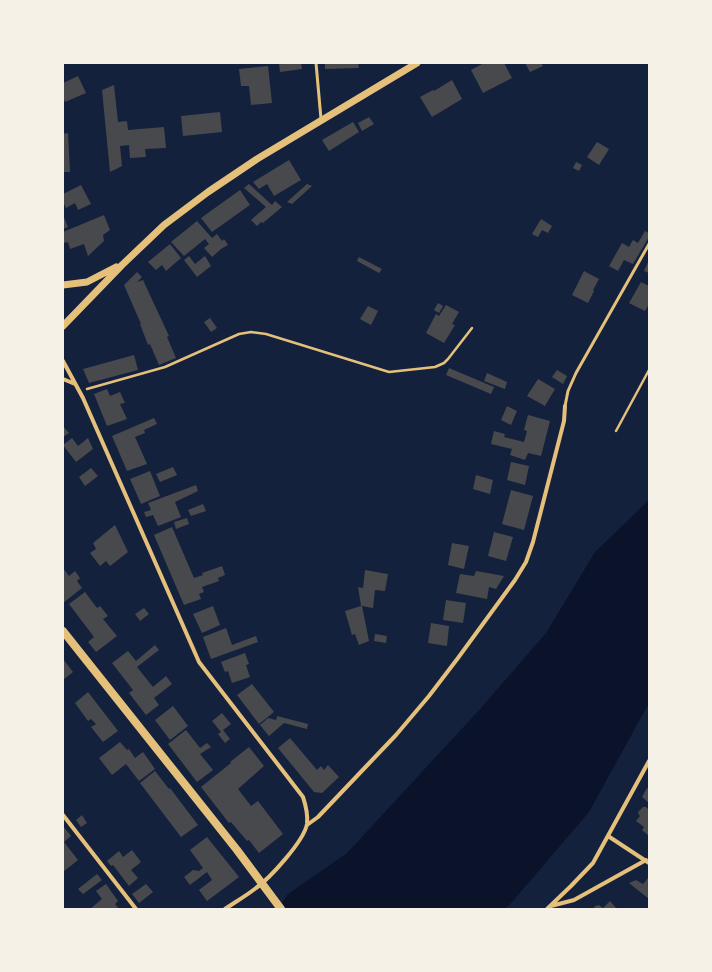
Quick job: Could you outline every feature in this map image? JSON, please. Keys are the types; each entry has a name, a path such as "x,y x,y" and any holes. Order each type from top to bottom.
{"main road":[{"path":"63,631 237,850 281,909"}],"street":[{"path":"63,326 122,265 164,225 208,192 321,120 417,63"},
{"path":"63,285 87,282 122,265"},
{"path":"63,361 79,391 199,662 303,797 306,808 307,825 302,837 290,853 255,889 225,909"},
{"path":"63,379 75,384"},
{"path":"307,825 318,817 401,730 458,658 515,580 526,562 533,542 564,421 565,406"},
{"path":"549,907 592,862 649,761"},
{"path":"63,815 136,909"},
{"path":"549,907 574,900 647,862 608,836"}],"lane":[{"path":"316,63 321,120"},
{"path":"565,406 568,391 576,373 649,244"}],"path":[{"path":"79,391 165,367 239,334 251,332 266,334 389,372 435,367 444,363 448,359 472,328"},
{"path":"616,431 649,370"}],"water":[{"path":"649,500 649,703 589,812 513,901 505,909 278,909 288,894 347,853 481,708 546,633 595,552"}],"building":[{"path":"279,63 301,63 302,69 280,72"},
{"path":"325,63 358,63 359,68 325,69"},
{"path":"484,63 504,63 512,78 483,93 471,70"},
{"path":"525,63 541,63 543,66 530,72"},
{"path":"268,66 272,103 251,105 249,86 241,86 239,69"},
{"path":"78,76 86,93 65,102 63,98 63,83"},
{"path":"452,80 462,99 432,117 420,97 433,90 434,91"},
{"path":"114,85 118,122 127,121 128,130 164,127 166,148 145,149 146,157 130,158 129,145 120,146 122,166 110,172 102,90"},
{"path":"220,112 222,132 183,136 181,116"},
{"path":"369,117 374,124 362,131 358,123"},
{"path":"353,122 359,132 329,151 322,140"},
{"path":"68,133 70,172 63,172 63,134"},
{"path":"597,142 609,149 599,165 587,157"},
{"path":"289,160 301,180 274,196 267,184 259,189 253,182"},
{"path":"576,162 582,165 579,171 573,168"},
{"path":"249,184 272,205 275,201 282,207 263,223 261,222 257,226 251,220 266,207 244,188"},
{"path":"307,184 312,186 292,204 287,202"},
{"path":"81,185 91,204 78,210 75,203 66,208 63,202 63,194"},
{"path":"240,190 250,205 212,232 201,218"},
{"path":"63,215 68,227 63,229"},
{"path":"104,215 110,230 103,235 104,241 88,256 84,244 70,249 68,242 63,243 63,232"},
{"path":"541,219 552,226 548,233 542,230 538,237 532,234"},
{"path":"197,221 212,238 217,234 222,241 224,239 228,245 212,257 204,248 209,244 205,239 184,256 171,242"},
{"path":"645,231 649,233 649,237 633,264 624,260 618,271 609,266 622,243 629,247 633,240 638,243"},
{"path":"170,244 181,258 166,271 162,265 156,270 148,262"},
{"path":"189,256 195,264 205,256 211,266 197,277 184,260"},
{"path":"359,257 382,269 379,273 357,261"},
{"path":"649,260 649,273 644,271"},
{"path":"584,271 599,279 588,303 572,295"},
{"path":"137,272 142,277 137,282 143,280 169,336 167,337 176,358 159,365 150,344 148,345 141,324 124,285"},
{"path":"641,282 649,286 649,304 645,311 629,303"},
{"path":"438,303 443,306 439,313 434,310"},
{"path":"446,305 459,312 452,324 455,325 444,343 426,333 436,314 439,316"},
{"path":"368,306 378,311 371,325 360,319"},
{"path":"210,318 217,328 211,332 204,322"},
{"path":"134,355 138,370 89,383 83,369"},
{"path":"449,368 494,387 491,394 446,375"},
{"path":"557,370 567,376 563,384 552,377"},
{"path":"487,373 507,382 505,389 484,381"},
{"path":"538,379 555,389 545,406 527,396"},
{"path":"107,389 110,396 120,392 125,403 120,404 127,419 107,426 94,394"},
{"path":"507,406 517,411 511,425 501,420"},
{"path":"528,415 550,421 541,456 528,453 525,460 510,455 512,449 491,444 494,431 505,434 504,437 524,442 527,431 524,430"},
{"path":"154,418 157,424 144,430 145,433 135,437 147,464 127,471 112,436"},
{"path":"63,426 69,433 63,437"},
{"path":"72,438 78,446 88,438 93,449 76,462 63,445"},
{"path":"511,462 529,466 525,485 507,480"},
{"path":"173,467 177,475 160,482 156,474"},
{"path":"91,468 98,476 85,486 79,477"},
{"path":"150,471 160,496 141,504 130,479"},
{"path":"476,475 493,480 490,494 473,489"},
{"path":"196,485 198,491 175,502 181,517 158,526 153,515 146,517 144,512 151,510 148,503"},
{"path":"511,490 533,496 524,530 502,524"},
{"path":"203,504 206,511 191,516 188,510"},
{"path":"187,518 189,524 176,529 174,522"},
{"path":"115,525 128,552 110,566 106,561 100,566 90,553 96,549 93,543"},
{"path":"172,527 194,578 203,575 202,573 222,566 225,575 218,578 219,581 202,587 204,592 199,594 201,599 184,605 154,535"},
{"path":"494,532 513,537 506,561 488,556"},
{"path":"452,543 469,546 464,569 448,565"},
{"path":"63,568 69,576 75,571 80,578 77,581 82,588 63,603"},
{"path":"365,570 388,574 385,591 375,590 373,608 362,606 369,641 359,645 355,634 352,635 345,611 361,606 358,587 363,588"},
{"path":"476,571 504,576 496,589 489,587 487,599 456,593 460,574 474,576"},
{"path":"85,592 97,608 100,606 108,616 103,619 117,636 96,652 88,642 94,637 69,604"},
{"path":"446,600 466,603 463,623 443,620"},
{"path":"213,606 220,625 202,633 193,614"},
{"path":"144,608 149,614 140,621 135,614"},
{"path":"431,623 449,626 447,646 428,643"},
{"path":"226,628 232,645 256,636 258,642 211,659 203,637"},
{"path":"375,634 387,636 386,643 374,641"},
{"path":"155,645 159,650 137,667 153,687 166,676 172,684 154,698 159,705 146,715 129,693 133,690 112,663 128,651 136,661"},
{"path":"245,653 249,664 246,665 250,677 232,683 228,671 225,672 221,662"},
{"path":"63,659 73,672 63,680"},
{"path":"252,684 274,712 259,724 237,695"},
{"path":"88,692 118,731 103,742 91,727 96,724 91,719 88,721 75,703"},
{"path":"173,706 188,726 170,740 155,720"},
{"path":"222,713 231,724 223,730 230,739 225,743 218,734 221,732 212,721"},
{"path":"277,716 308,724 307,729 284,723 269,736 260,725 268,718 276,720"},
{"path":"186,730 200,748 207,743 211,747 200,754 213,770 197,782 168,744"},
{"path":"290,738 317,770 321,766 324,770 328,765 339,777 322,793 314,792 278,748"},
{"path":"120,742 127,750 129,749 135,758 143,752 155,769 139,781 126,764 112,775 99,758"},
{"path":"249,747 264,766 238,789 251,806 258,801 283,834 259,853 249,840 247,841 231,822 229,823 201,787"},
{"path":"155,771 198,825 181,837 140,783"},
{"path":"647,788 649,790 649,803 642,797"},
{"path":"643,807 646,807 649,810 649,836 642,830 644,827 636,821 640,816 638,812"},
{"path":"82,815 87,823 81,827 76,820"},
{"path":"63,826 71,836 64,842 78,860 63,872"},
{"path":"207,837 239,877 207,901 199,890 212,880 207,872 190,885 184,877 193,870 199,871 203,868 190,850"},
{"path":"132,850 141,862 131,870 138,878 129,886 113,865 111,866 107,861 119,851 123,857"},
{"path":"97,874 102,880 83,894 78,889"},
{"path":"649,877 649,899 629,883 636,880 643,884"},
{"path":"106,884 118,901 115,904 119,909 90,909 102,899 96,891"},
{"path":"146,884 153,892 139,903 132,894"},
{"path":"610,901 617,909 592,909 597,905 603,908"}]}
